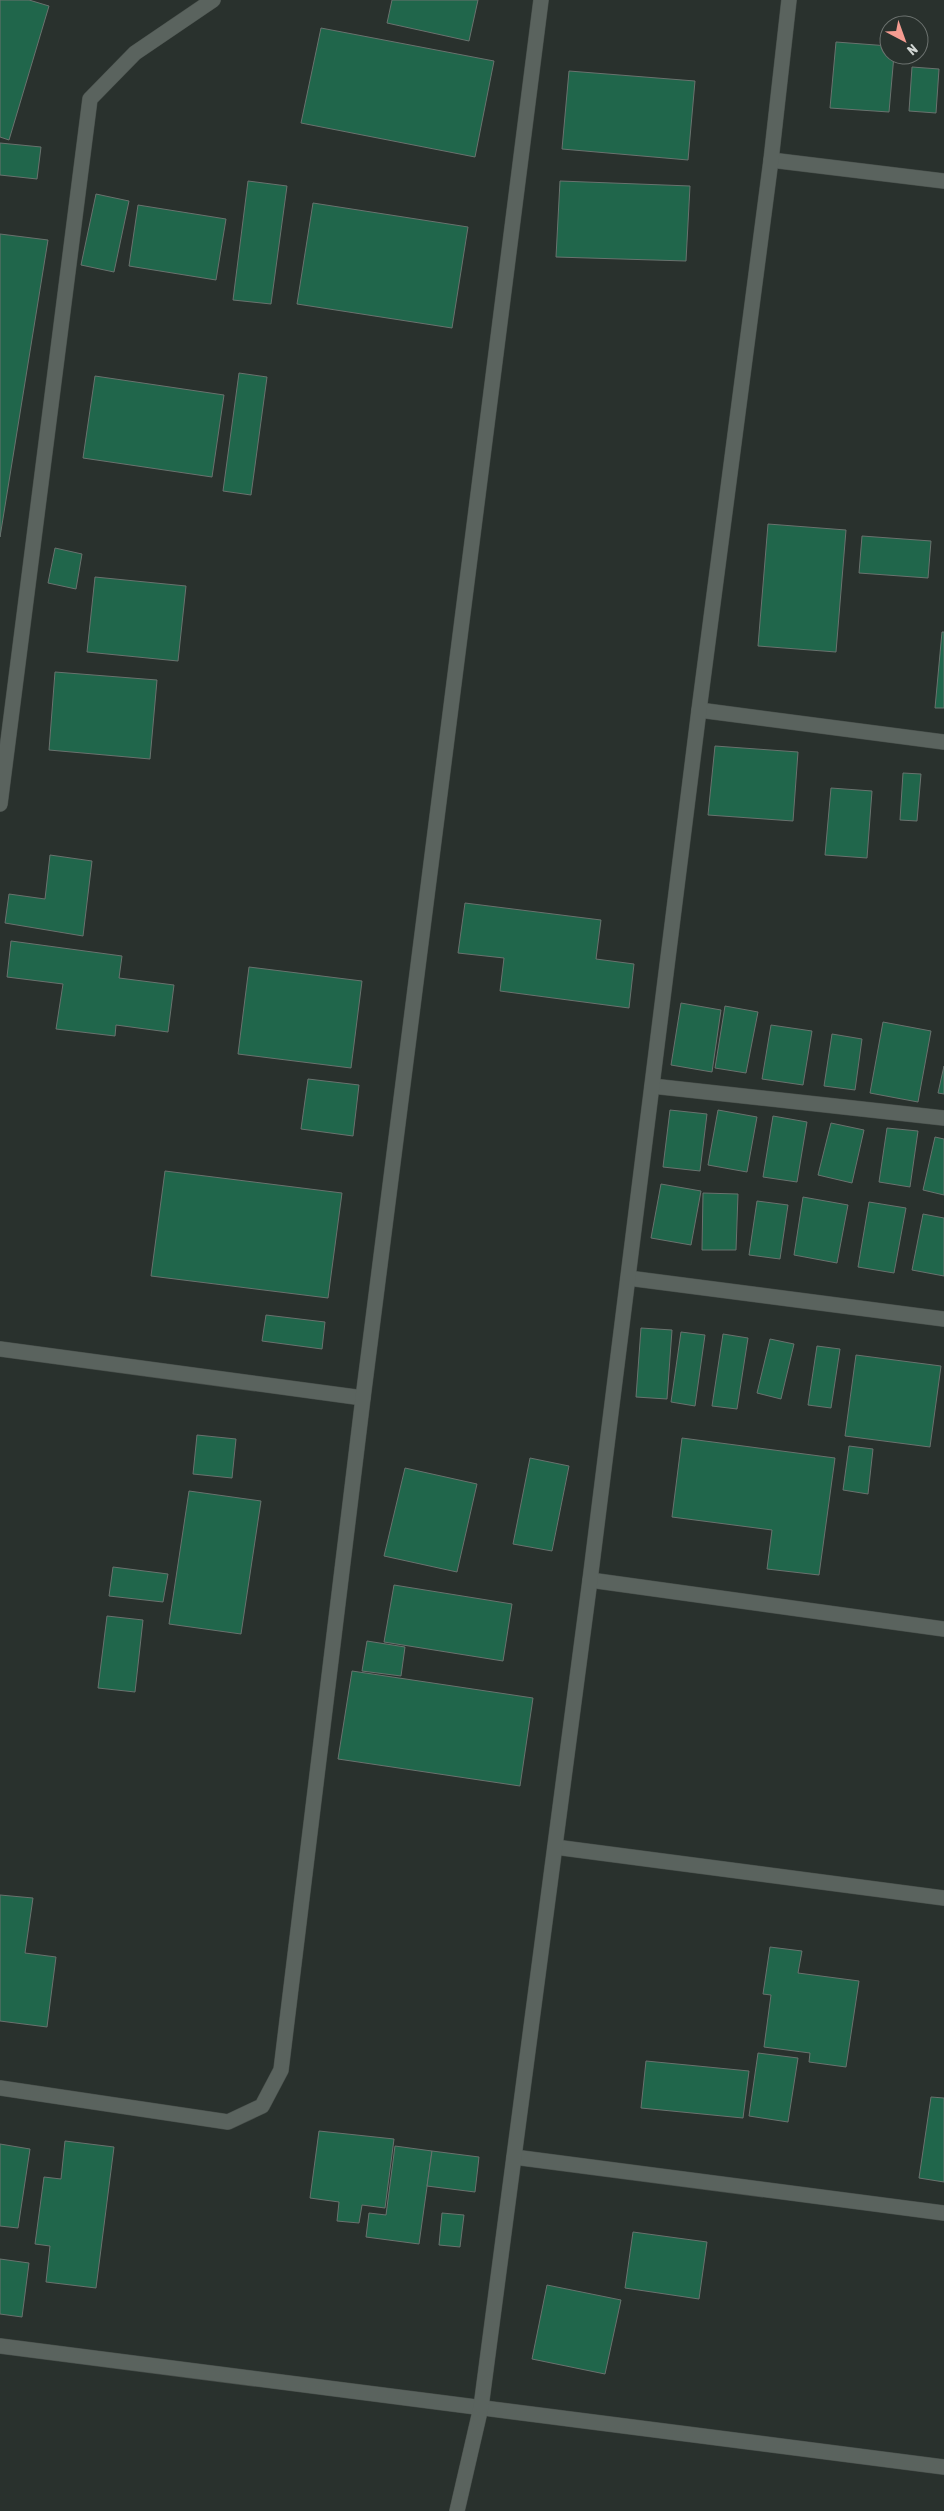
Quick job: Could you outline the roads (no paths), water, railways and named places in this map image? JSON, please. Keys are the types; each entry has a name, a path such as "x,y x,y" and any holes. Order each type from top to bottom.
{"street":[{"path":"0,804 90,99 135,53 213,0"},
{"path":"0,2088 228,2122 262,2106 281,2070 363,1398 541,0"},
{"path":"456,2511 481,2407 590,1580 699,710 771,160 789,0"},
{"path":"771,160 944,182"},
{"path":"699,710 944,742"},
{"path":"652,1086 944,1118"},
{"path":"628,1278 944,1319"},
{"path":"0,1349 363,1398"},
{"path":"590,1580 944,1629"},
{"path":"555,1847 944,1898"},
{"path":"514,2156 944,2213"},
{"path":"0,2346 944,2467"}]}
